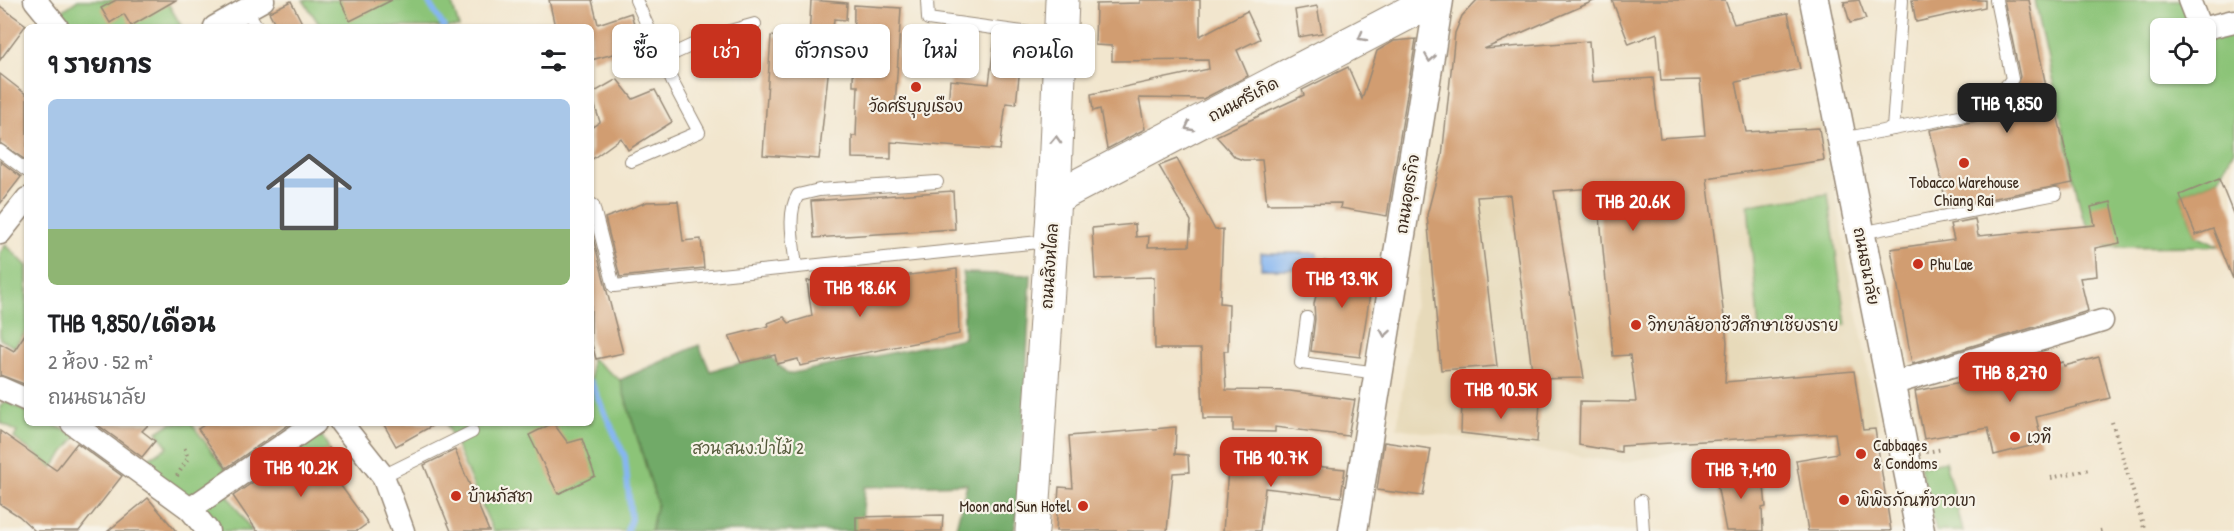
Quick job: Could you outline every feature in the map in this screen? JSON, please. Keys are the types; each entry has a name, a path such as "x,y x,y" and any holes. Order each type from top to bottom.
{"main road":[{"name":"ถนนสิงหไคล","path":"1061,24 1062,0"},
{"name":"ถนนศรีเกิด","path":"1054,198 1433,0"},
{"name":"ถนนสิงหไคล","path":"1032,531 1054,198 1058,78"}],"street":[{"path":"35,0 55,24"},
{"name":"ถนนอุตรกิจ","path":"1353,531 1439,0"},
{"name":"ถนนธนาลัย","path":"1814,0 1920,531"},
{"path":"2189,0 2196,18"},
{"path":"223,24 255,12"},
{"path":"2216,25 2234,21"},
{"path":"0,233 24,203"},
{"path":"1891,384 2102,321"},
{"path":"0,388 24,399"},
{"path":"76,426 190,509 208,531"},
{"path":"190,509 311,426"},
{"path":"343,426 383,476 403,531"}],"lane":[{"path":"636,0 647,24"},
{"path":"927,0 928,19 991,28"},
{"path":"1893,129 1902,0"},
{"path":"1842,139 1985,111 2012,79 1996,0"},
{"path":"631,161 699,132 672,78"},
{"path":"0,151 24,169"},
{"path":"796,267 792,215 793,202 798,195 819,190 937,182"},
{"path":"1861,233 2056,194"},
{"path":"594,210 614,286 1050,240"},
{"path":"1307,318 1301,363 1378,373"},
{"path":"383,476 472,432"},
{"path":"1641,501 1643,531"}],"path":[{"path":"2112,422 2145,531"},
{"path":"166,491 184,468 188,458 183,444"},
{"path":"2051,478 2089,469"},
{"path":"2100,531 2105,530"}],"shaded area":[{"name":"วิทยาลัยอาชีวศึกษาเชียงราย","path":"1822,121 1879,429 1727,441 1623,463 1397,428 1434,172 1443,153 1704,135"}],"green space":[{"path":"78,0 166,0 180,24 67,24 59,13"},
{"path":"303,0 451,0 458,24 319,24"},
{"path":"2035,0 2189,0 2196,18 2150,18 2150,84 2216,84 2216,25 2234,21 2234,150 2219,179 2180,195 2196,235 2220,246 2100,247 2082,215"},
{"path":"1828,194 1846,325 1759,331 1748,205"},
{"path":"6,245 24,263 24,334 14,347 0,339 0,253"},
{"name":"สวน สนง.ป่าไม้ 2","path":"963,273 1031,275 1020,497 1014,531 955,531 967,484 865,487 861,531 651,531 657,503 620,380 699,345 710,371 770,356 788,374 964,338"},
{"path":"594,360 620,380 657,503 651,531 493,531 447,426 594,426"},
{"path":"5,401 24,410 24,426 56,426 77,436 53,467 14,438 17,432 0,422 0,407"},
{"path":"166,426 193,426 228,473 188,501 145,460 168,447 157,432"},
{"path":"317,428 329,448 298,468 285,448"},
{"path":"1945,461 1963,531 1936,531 1920,466"},
{"path":"225,491 252,531 214,531 196,511"}],"water":[{"path":"1261,253 1317,253 1317,269 1261,269"}],"building":[{"path":"116,0 176,0 134,24 130,24 124,14 110,23 101,8"},
{"path":"340,0 392,0 350,21"},
{"path":"549,0 592,0 598,24 631,13 634,24 612,24 612,54 594,59 594,24 554,24"},
{"path":"811,0 847,3 846,20 834,19 833,24 810,24"},
{"path":"1140,0 1200,0 1200,36 1247,11 1260,39 1237,50 1248,76 1203,99 1139,98 1145,129 1107,149 1100,109 1093,111 1091,94 1209,69 1208,60 1112,61 1112,46 1095,45 1096,4 1140,3"},
{"path":"1477,0 1596,0 1484,49 1589,41 1592,82 1653,78 1660,138 1705,135 1700,80 1661,81 1657,33 1629,44 1612,0 1725,0 1734,24 1788,13 1800,69 1736,82 1746,132 1819,128 1824,160 1707,178 1727,342 1725,382 1854,371 1863,430 1875,429 1891,531 1808,531 1796,460 1838,453 1835,433 1621,446 1621,452 1579,445 1580,401 1636,402 1630,355 1613,356 1598,196 1594,197 1593,188 1554,191 1584,378 1533,379 1510,195 1477,197 1497,366 1441,370 1427,215 1442,157 1455,33 1462,16"},
{"path":"1859,0 1866,19 1850,23 1844,2"},
{"path":"1912,0 1985,0 1985,7 1916,22"},
{"path":"2004,0 2029,0 2049,102 2054,101 2073,183 1947,207 1930,130 1987,119 1993,114 2018,109 2014,89 2020,77"},
{"path":"291,1 302,24 275,24 269,12"},
{"path":"854,5 901,8 895,108 940,110 939,108 948,108 950,80 989,84 991,68 991,78 1019,78 1016,104 1006,103 1000,150 891,142 891,159 852,158 852,136 856,136 858,86 853,86 853,78 890,78 890,24 854,24"},
{"path":"0,6 25,24 0,60"},
{"path":"1317,6 1322,33 1299,37 1295,10"},
{"path":"771,36 773,36 773,78 828,78 819,159 763,155"},
{"path":"1416,39 1387,216 1340,208 1341,203 1267,204 1262,160 1243,160 1235,157 1216,136 1304,95 1302,90 1348,67 1362,99 1377,51 1394,41"},
{"path":"0,74 24,93 24,159 0,143"},
{"path":"617,79 633,99 655,90 672,122 628,150 621,138 594,158 594,126 600,122 594,103 594,92"},
{"path":"1177,159 1215,230 1223,229 1220,303 1229,304 1228,351 1224,351 1226,390 1290,391 1355,400 1348,436 1275,427 1275,432 1233,431 1233,419 1203,419 1201,349 1155,349 1154,277 1095,279 1092,228 1135,224 1136,237 1149,236 1148,247 1189,246 1191,221 1159,166"},
{"path":"0,161 21,177 0,204"},
{"path":"2219,179 2234,216 2233,279 2213,229 2196,235 2180,195"},
{"path":"953,191 955,229 814,238 811,201"},
{"path":"678,201 683,241 701,239 704,268 620,277 605,218 647,202"},
{"path":"2111,202 2120,243 2095,248 2097,276 2080,278 2088,311 1912,364 1891,249 1954,240 1950,224 1975,219 1978,236 2095,225 2091,207"},
{"path":"594,242 623,353 596,359 594,352"},
{"path":"1324,261 1374,269 1360,357 1311,351 1315,319 1314,304"},
{"path":"957,269 959,334 800,366 798,359 777,364 775,355 741,363 729,336 769,326 768,323 784,317 789,323 812,316 807,281 894,272 894,277"},
{"path":"24,336 24,384 0,375 0,343 14,351"},
{"path":"2099,357 2110,398 2036,417 2042,443 1994,455 1988,428 1924,439 1915,391 1971,380 1972,384 2063,362 2064,366"},
{"path":"1462,400 1540,403 1537,442 1461,433"},
{"path":"99,426 147,426 142,431 155,441 142,457"},
{"path":"202,426 287,426 226,468 198,429"},
{"path":"385,426 432,426 396,446"},
{"path":"547,426 555,426 568,443 582,439 595,476 558,494 529,435"},
{"path":"1176,427 1175,454 1188,455 1189,472 1173,473 1167,531 1056,531 1059,487 1073,488 1069,436"},
{"path":"0,431 56,470 77,443 122,476 79,531 35,531 19,516 0,504"},
{"path":"1384,442 1431,449 1423,496 1377,490"},
{"path":"329,448 347,476 338,482 368,523 357,531 257,531 233,496 291,456 298,468"},
{"name":"บ้านภัสชา","path":"455,450 489,531 451,531 424,465"},
{"path":"1229,458 1345,469 1341,497 1265,488 1260,531 1223,531"},
{"path":"1747,468 1749,479 1763,476 1766,507 1762,508 1763,531 1726,531 1715,474"},
{"path":"148,498 176,531 108,531"},
{"path":"943,515 942,531 856,531 856,517"}],"waterway":[{"path":"427,0 442,24"},
{"path":"594,389 625,457 631,519 627,531"}],"place":[{"name":"วัดศรีบุญเรือง","path":"916,87"},
{"name":"Tobacco Warehouse Chiang Rai","path":"1964,163"},
{"name":"Phu Lae","path":"1918,264"},
{"name":"วิทยาลัยอาชีวศึกษาเชียงราย","path":"1636,325"},
{"name":"เวที","path":"2015,437"},
{"name":"Cabbages & Condoms","path":"1861,454"},
{"name":"บ้านภัสชา","path":"456,496"},
{"name":"พิพิธภัณฑ์ชาวเขา","path":"1844,500"},
{"name":"Moon and Sun Hotel","path":"1083,506"}]}
